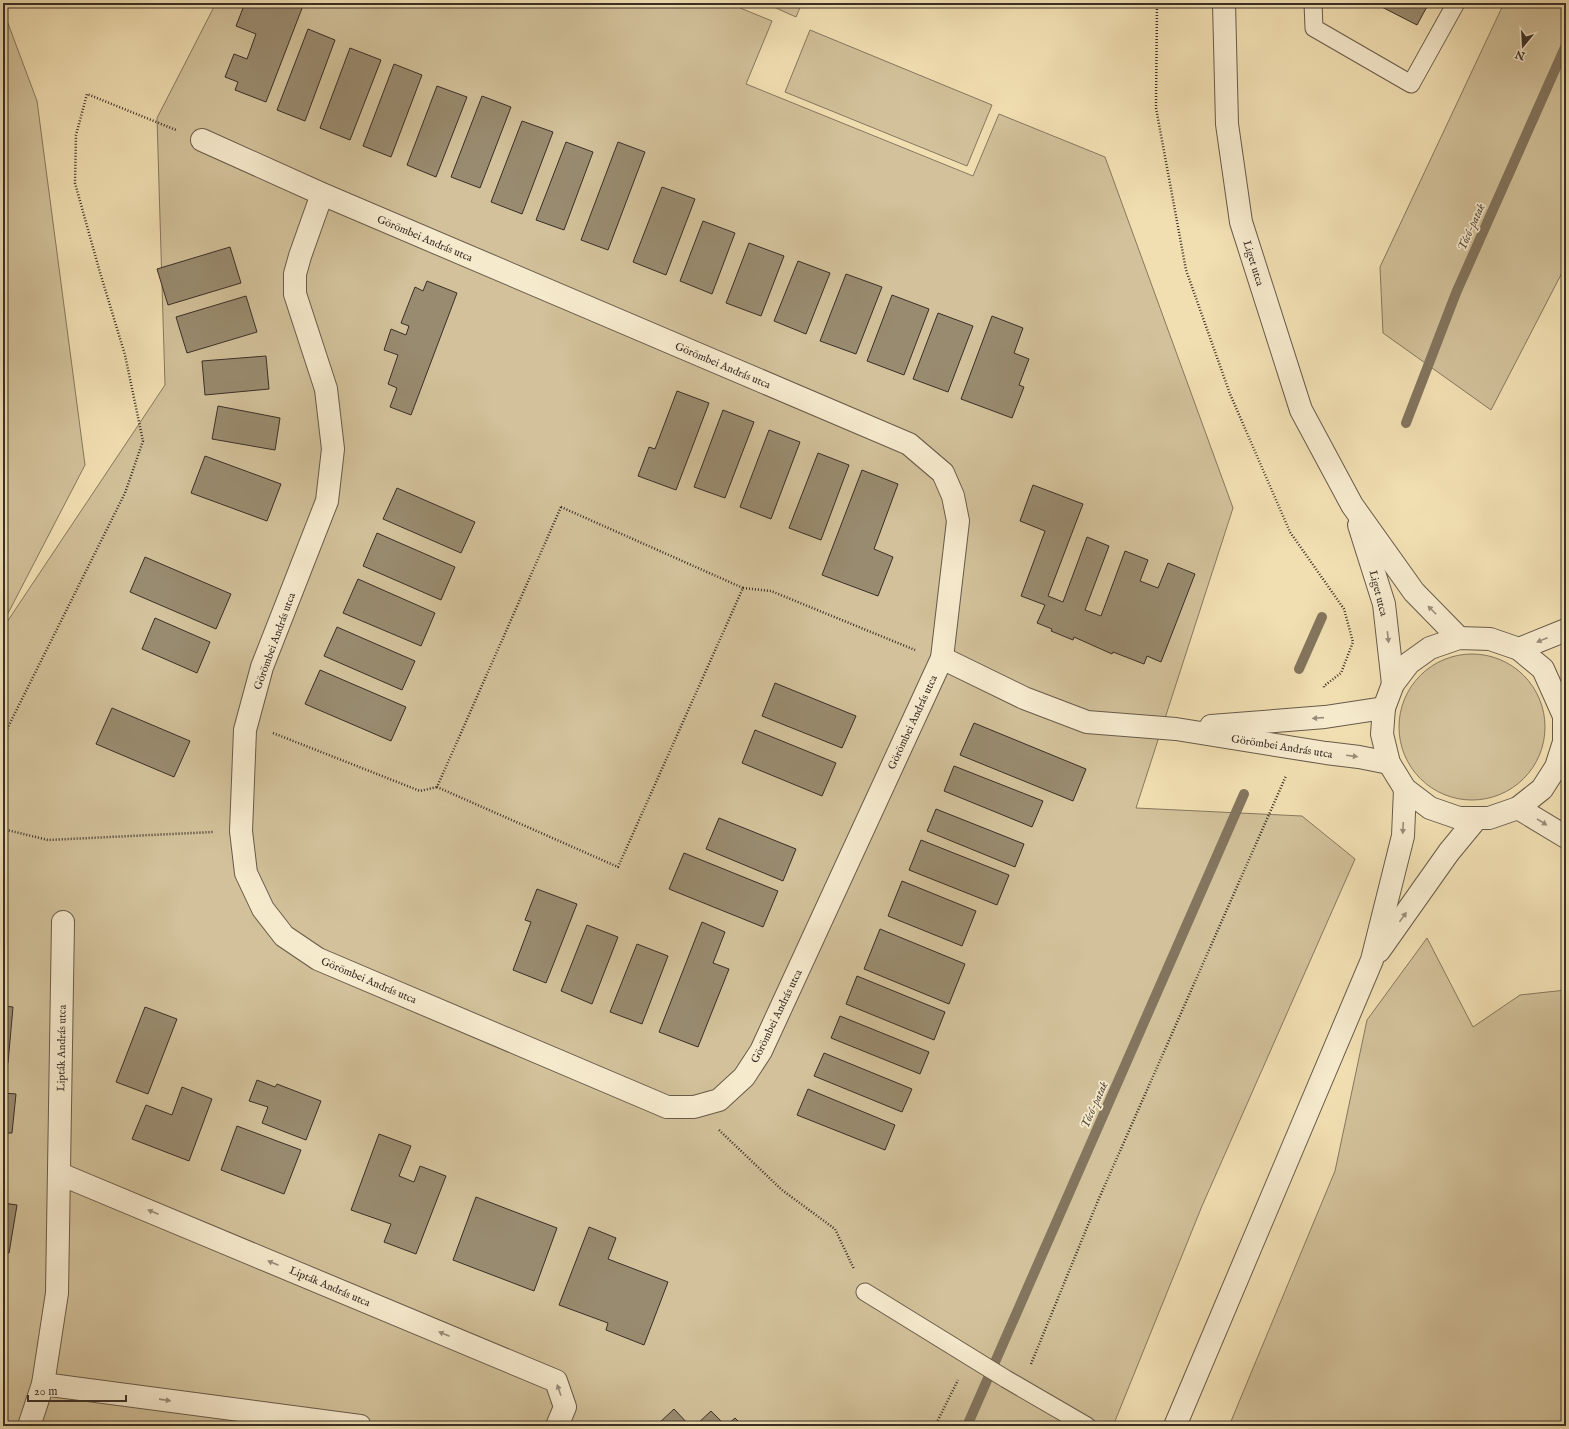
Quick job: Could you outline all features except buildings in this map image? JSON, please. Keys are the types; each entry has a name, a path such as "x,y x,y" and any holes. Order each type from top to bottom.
{"street":[{"name":"Liget utca","path":"1224,3 1227,124 1241,222 1301,410 1352,505 1414,592 1459,638"},
{"name":"Görömbei András utca","path":"202,140 322,194 909,444 942,472 953,496 958,521 942,658 761,1051 744,1077 719,1100 694,1107 667,1107 318,959 284,936 263,909 246,873 241,831 245,730 262,667 327,501 333,449 326,389 295,294 295,274 322,194"},
{"name":"Liget utca","path":"1352,505 1384,604 1393,684"},
{"path":"1519,649 1566,630"},
{"path":"1459,638 1490,639 1519,649 1543,669 1565,713 1565,745 1556,767 1542,789 1518,808 1490,818 1459,818 1430,808 1405,790 1389,764 1382,734 1384,708 1393,684 1409,663 1430,648 1459,638"},
{"name":"Görömbei András utca","path":"942,658 1024,698 1088,722 1176,729 1359,757 1389,764"},
{"name":"Görömbei András utca","path":"1176,729 1326,717 1384,708"},
{"path":"1175,1426 1372,960 1403,836 1405,790"},
{"path":"1518,808 1566,837"},
{"path":"1372,960 1449,852 1477,818"},
{"name":"Lipták András utca","path":"29,1426 43,1384 57,1293 63,922"},
{"name":"Lipták András utca","path":"60,1174 556,1381 565,1407 557,1426"},
{"path":"43,1384 360,1426"}],"lane":[{"path":"1313,3 1314,28 1411,84 1456,3"},
{"path":"865,1292 1006,1379 1088,1426"}],"path":[{"path":"1157,3 1156,108 1186,270 1230,394 1290,532 1344,609 1353,642 1341,673 1324,686"},
{"path":"3,737 125,494 143,442 125,355 75,183 76,135 87,94 202,140"},
{"path":"437,787 561,507 743,588 771,591 923,653 942,658"},
{"path":"247,723 420,791 437,787 618,867 743,588"},
{"path":"1021,1387 1097,1203 1286,775"},
{"path":"3,829 48,840 241,831"},
{"path":"694,1107 782,1190 835,1229 865,1292"},
{"path":"935,1426 970,1357"}],"shaded area":[{"path":"216,3 728,3 772,21 746,84 973,176 999,114 1105,157 1233,508 1136,808 1302,816 1355,859 1202,1206 1113,1426 3,1426 3,628 165,385 157,118"},
{"path":"767,3 802,3 796,17"},
{"path":"1504,3 1566,3 1566,265 1491,410 1383,333 1380,267"},
{"path":"3,10 37,101 85,465 3,623"},
{"path":"810,30 992,105 967,166 785,92"},
{"path":"1465,654 1479,654 1507,662 1519,670 1529,680 1540,699 1544,713 1544,741 1537,762 1529,774 1519,784 1500,795 1479,800 1465,800 1437,792 1425,784 1415,774 1404,755 1399,734 1399,720 1407,692 1415,680 1425,670 1444,659"},
{"path":"1427,938 1473,1027 1520,995 1566,990 1566,1426 1229,1426 1335,1171 1367,1020"}],"waterway":[{"name":"Tócó-patak","path":"1406,423 1456,293 1566,45"},
{"name":"Tócó-patak","path":"1299,669 1322,617"},
{"name":"Tócó-patak","path":"967,1426 1244,794"}]}
